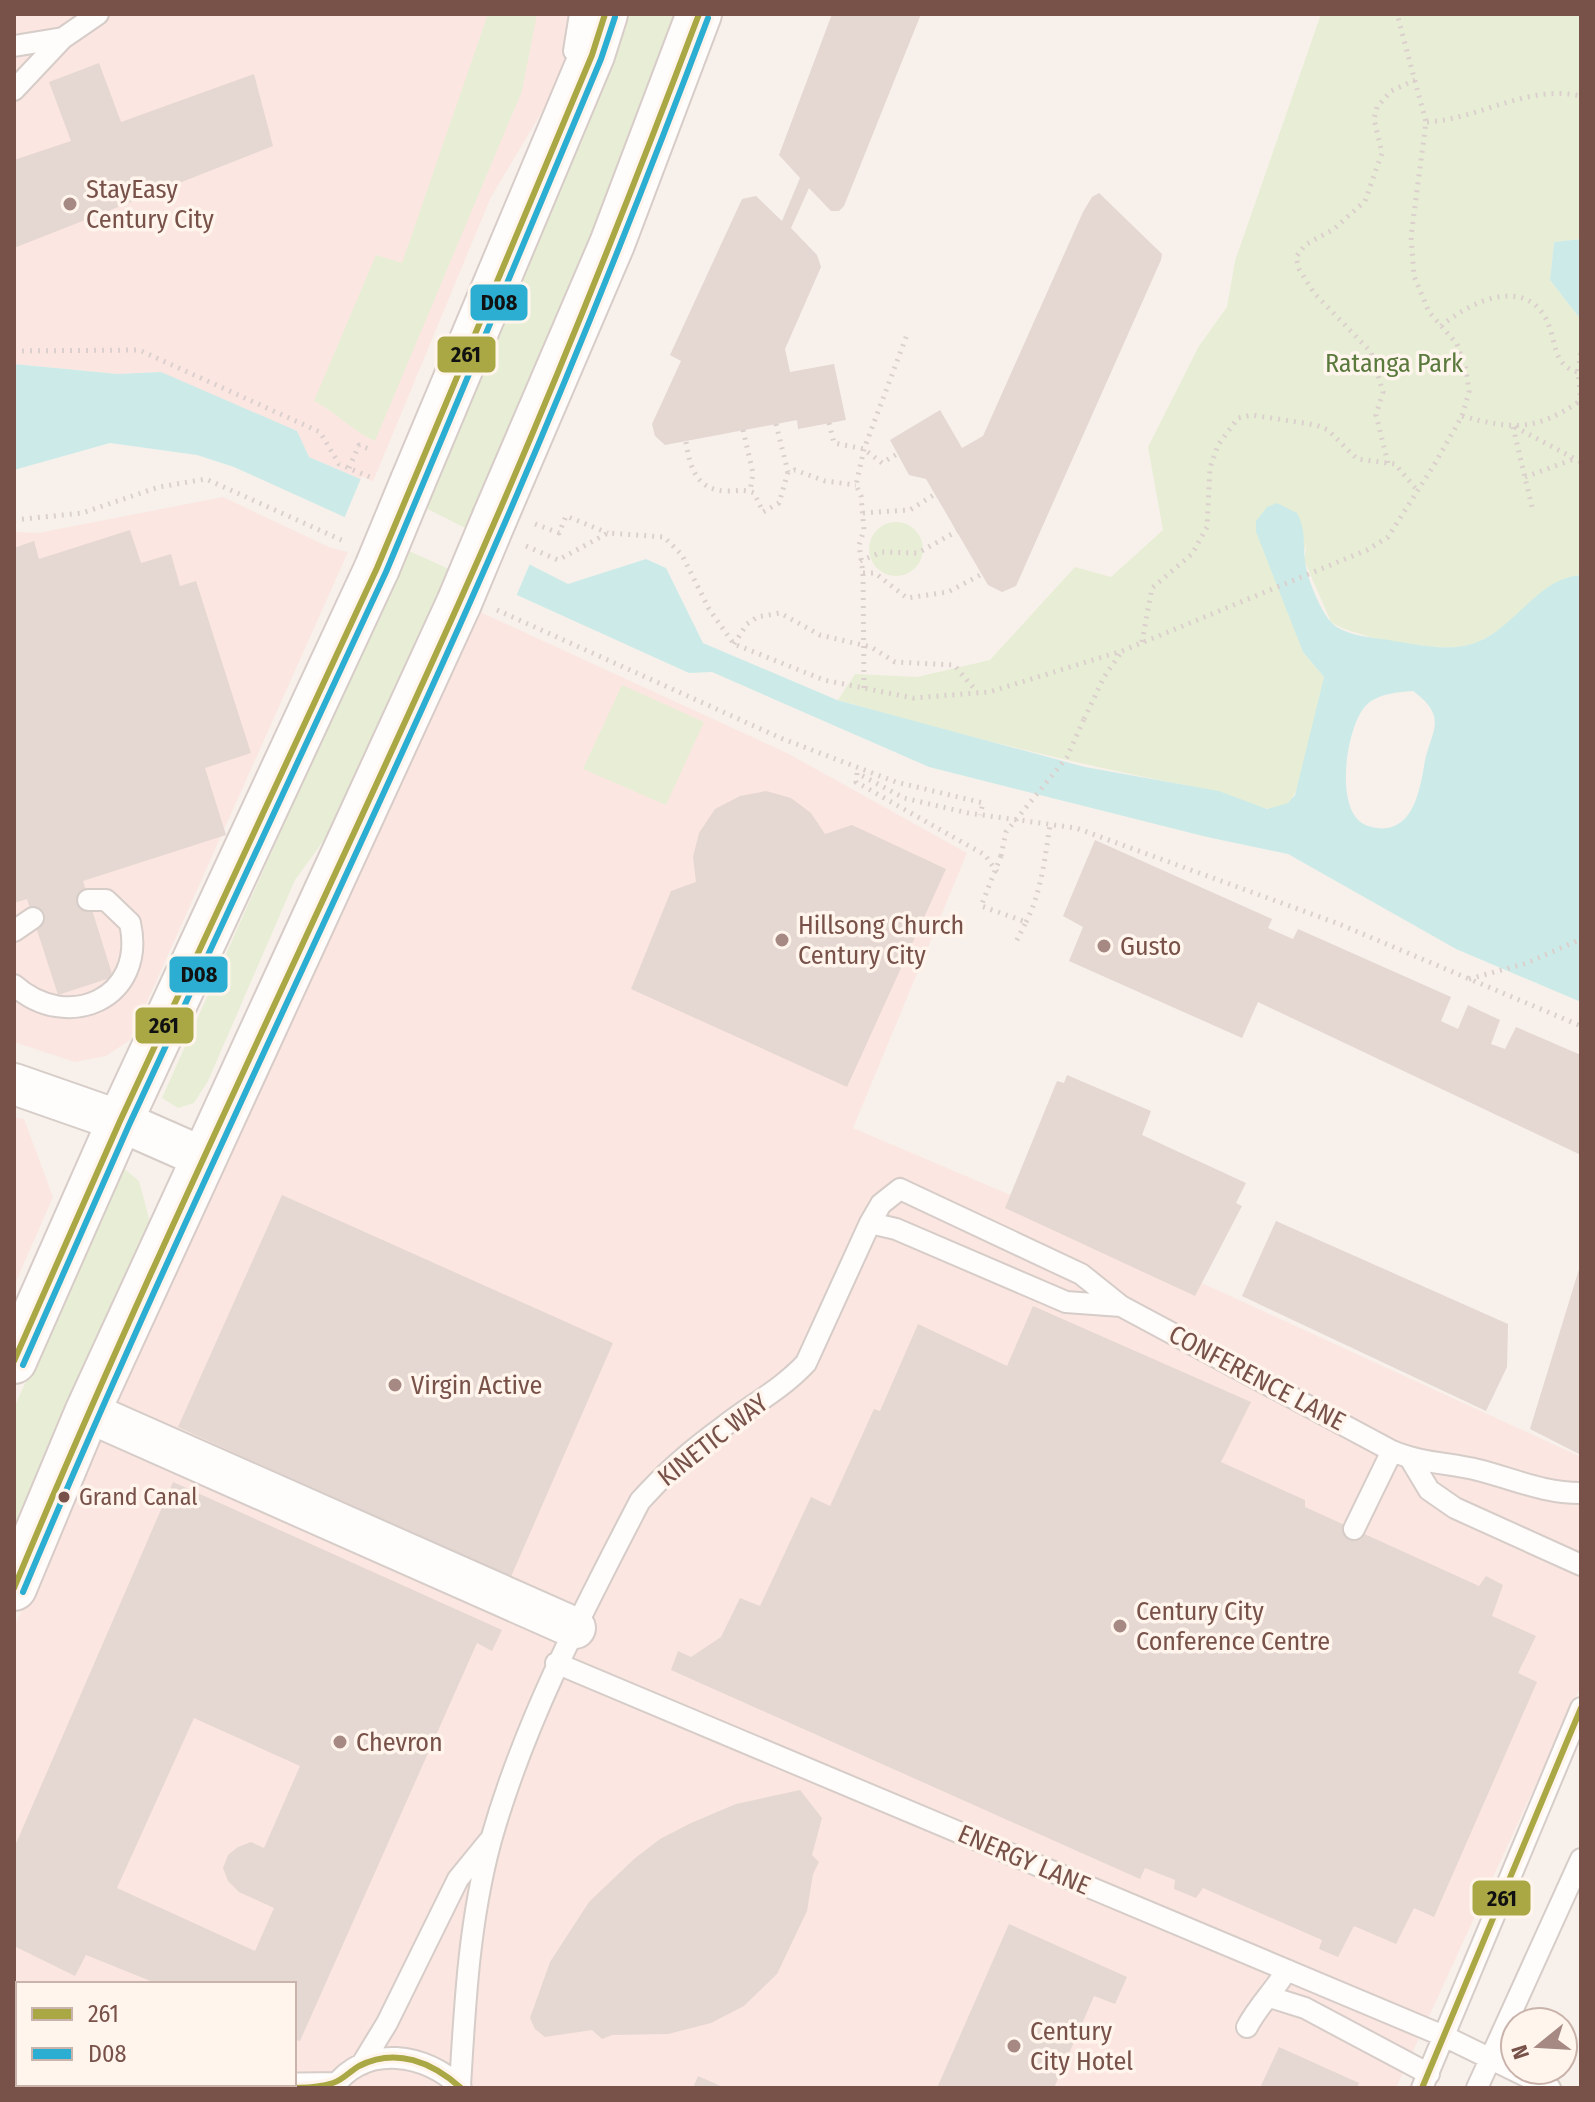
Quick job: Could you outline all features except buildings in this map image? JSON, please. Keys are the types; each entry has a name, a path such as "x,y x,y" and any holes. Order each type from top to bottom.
{"main road":[{"path":"14,1361 120,1121 377,568 560,126 586,34 605,14"},
{"path":"586,34 612,14"},
{"path":"14,1588 87,1413 459,603 612,244 699,14"}],"street":[{"path":"14,1084 120,1121 204,1158"},
{"path":"108,1421 575,1628"}],"lane":[{"path":"14,90 63,38 98,14"},
{"path":"14,46 63,38"},
{"path":"14,985 34,1000 54,1006 78,1006 117,990 134,959 130,923 106,900 88,900"},
{"path":"14,931 33,918"},
{"name":"KINETIC WAY","path":"460,2087 468,1955 492,1838 556,1663 640,1501 722,1428 791,1379 806,1363 870,1223 881,1204 900,1189"},
{"name":"CONFERENCE LANE","path":"900,1189 1081,1274 1099,1285 1121,1306 1402,1455 1477,1470 1551,1493 1581,1493"},
{"name":"CONFERENCE LANE","path":"870,1223 896,1229 1066,1302 1121,1306"},
{"path":"1354,1529 1402,1455"},
{"name":"CONFERENCE LANE","path":"1402,1455 1429,1490 1455,1508 1581,1565"},
{"name":"ENERGY LANE","path":"556,1663 1446,2037 1550,2088"},
{"path":"1270,1997 1305,2008 1425,2081 1581,1708"},
{"name":"KINETIC WAY","path":"362,2064 387,2023 458,1879 492,1838"},
{"path":"1477,2088 1581,1859"},
{"path":"1247,2027 1258,2007 1270,1997 1287,1970"},
{"path":"296,2085 335,2086 362,2064 387,2057 415,2058 439,2068 460,2087"}],"path":[{"path":"824,680 913,698 978,693 1122,651 1353,557 1388,537 1462,416 1469,392 1466,369 1457,344 1429,312 1414,276 1411,237 1426,122 1397,14"},
{"path":"1388,463 1376,415 1383,392 1371,352 1314,293 1299,269 1296,257 1305,245 1334,229 1365,201 1382,153 1374,119 1377,107 1391,91 1415,80"},
{"path":"1426,122 1457,120 1530,95 1562,92 1581,96"},
{"path":"1441,326 1458,312 1481,302 1510,295 1521,298 1543,313 1560,361 1568,370 1578,372"},
{"path":"864,688 866,646 860,561 863,513 856,485 864,449 908,332"},
{"path":"1513,427 1555,418 1580,402 1578,372 1581,350"},
{"path":"1142,642 1152,588 1192,554 1207,527 1210,468 1218,445 1238,418 1252,415 1316,425 1328,430 1357,459 1395,464 1417,490"},
{"path":"1462,416 1513,427 1578,461"},
{"path":"829,423 834,443 864,449 882,463 897,454"},
{"path":"686,442 691,470 698,481 720,491 750,491 760,500 763,512 779,503 788,472 776,424"},
{"path":"1513,427 1532,507"},
{"path":"743,430 753,473 750,491"},
{"path":"349,468 359,445 371,450"},
{"path":"1525,477 1578,461"},
{"path":"788,472 795,470 825,481 856,485"},
{"path":"863,513 910,510 935,494"},
{"path":"547,529 559,533 566,516 608,533"},
{"path":"860,561 882,552 918,553 957,531"},
{"path":"863,573 875,573 907,598 948,592 982,574"},
{"path":"734,644 747,624 757,617 780,613 820,635 866,646 905,665 954,665 978,693"},
{"path":"1026,922 981,906 997,872 1006,832 1067,757 1104,677 1122,651"},
{"path":"783,739 896,782 983,803 980,815"},
{"path":"997,872 985,855 856,782 854,777 857,773 863,773 904,798 980,815 1076,828 1339,924 1581,1026"},
{"path":"1015,944 1026,922 1042,871 1050,825"},
{"path":"1469,979 1555,952 1581,939"}],"shaded area":[{"path":"14,14 585,14 561,80 491,197 372,484 309,457 161,372 118,374 14,364"},
{"path":"223,497 331,548 348,552 130,1040 106,1056 75,1062 14,1042 14,532 38,533"},
{"path":"476,610 787,753 967,853 853,1128 1008,1194 1581,1457 1581,1686 1396,2088 14,2088 14,1627"},
{"path":"14,1117 24,1119 53,1197 14,1286"}],"green space":[{"path":"488,14 537,14 522,91 375,441 314,401 376,255 402,263"},
{"path":"628,14 685,14 600,239 340,818 295,880 208,1081 194,1103 178,1108 162,1098 433,489 590,119"},
{"name":"Ratanga Park","path":"1321,14 1581,14 1581,239 1554,242 1550,280 1581,320 1581,575 1558,582 1511,621 1477,642 1455,647 1418,645 1358,633 1331,622 1304,560 1307,542 1286,605 1303,652 1324,677 1323,688 1299,784 1287,804 1278,808 1258,807 1215,791 1021,749 838,700 855,674 917,677 990,660 1075,567 1111,577 1163,530 1148,447 1199,346 1227,307 1235,261"},
{"path":"896,522 915,530 923,549 915,568 896,576 877,568 869,549 877,530"},
{"path":"622,685 704,722 666,805 583,769"},
{"path":"121,1166 139,1181 151,1226 14,1547 14,1408"}],"water":[{"path":"1581,239 1581,320 1550,280 1554,242"},
{"path":"14,364 118,374 161,372 297,431 309,457 372,484 568,584 646,559 666,568 703,643 837,700 1085,767 1219,791 1267,809 1288,803 1295,795 1324,677 1303,652 1256,532 1256,521 1267,507 1277,503 1297,513 1303,530 1306,567 1318,601 1336,627 1358,635 1428,646 1468,645 1498,630 1550,586 1565,578 1581,575 1581,1002 1456,949 1288,854 1207,837 929,767 712,672 689,673 234,467 197,455 110,443 14,470","holes":["1413,691 1425,701 1435,726 1415,802 1403,821 1394,826 1368,826 1357,819 1347,790 1348,753 1357,720 1368,704 1386,695"]}],"pier":[{"path":"362,476 531,561 515,599 343,521"}],"transit line":[{"name":"261","path":"14,1361 120,1121 377,568 592,55 605,14"},
{"name":"261","path":"14,1588 121,1340 522,459 699,14"},
{"name":"D08","path":"23,1365 129,1125 386,572 601,59 615,17"},
{"name":"D08","path":"23,1592 130,1344 499,536 592,315 708,18"},
{"name":"261","path":"1422,2088 1581,1708"},
{"name":"261","path":"276,2086 299,2088 325,2085 337,2082 373,2060 400,2058 426,2065 461,2088"}],"place":[{"name":"StayEasy Century City","path":"70,204"},
{"name":"Hillsong Church Century City","path":"782,940"},
{"name":"Gusto","path":"1104,946"},
{"name":"Virgin Active","path":"395,1385"},
{"name":"Grand Canal","path":"64,1497"},
{"name":"Century City Conference Centre","path":"1120,1626"},
{"name":"Chevron","path":"340,1742"},
{"name":"Century City Hotel","path":"1014,2046"}]}
